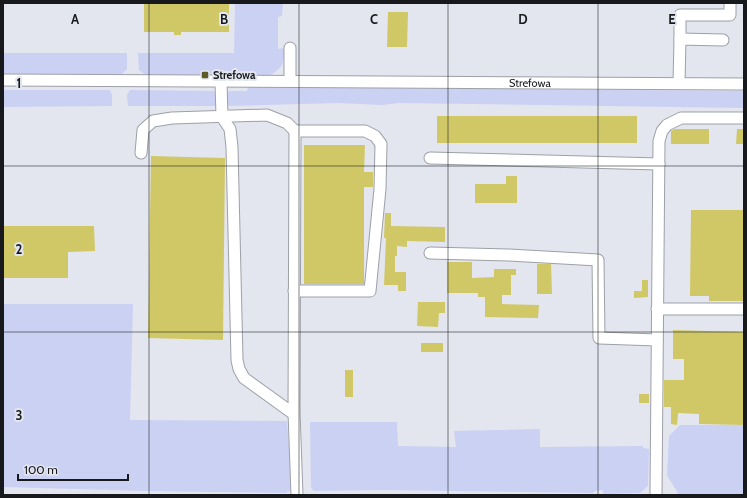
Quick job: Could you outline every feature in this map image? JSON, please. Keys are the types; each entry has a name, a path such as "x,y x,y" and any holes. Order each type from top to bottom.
{"street":[{"path":"679,83 680,15 730,15 730,3"},
{"path":"680,39 723,40"},
{"path":"290,48 290,81"},
{"name":"Strefowa","path":"3,80 744,84"},
{"path":"221,81 222,117 230,128 232,147 237,360 239,369 244,378 291,412 294,412"},
{"path":"141,153 142,130 153,121 172,118 266,115 287,123 295,131 365,131 375,136 381,144 380,189 370,291 294,291"},
{"path":"656,495 659,164 662,131 667,125 681,118 744,118"},
{"path":"295,131 294,412 298,495"},
{"path":"430,158 659,164"},
{"path":"430,253 509,255 598,260 599,338 657,340"},
{"path":"657,309 744,309"}],"shaded area":[{"path":"235,3 283,3 282,16 278,17 278,49 284,48 284,58 280,68 274,73 269,76 147,76 139,70 138,53 234,53"},
{"path":"744,3 744,75 743,75"},
{"path":"3,53 127,53 127,69 121,75 3,74"},
{"path":"248,87 744,91 744,108 399,103 382,105 338,103 226,106 226,96 229,91 247,91"},
{"path":"3,90 110,90 112,95 112,106 3,107"},
{"path":"130,90 214,91 216,94 216,106 128,106 127,95"},
{"path":"3,304 133,304 130,420 287,421 292,486 290,491 285,493 3,487"},
{"path":"310,422 397,422 398,446 456,447 454,431 540,429 540,447 643,446 643,448 649,449 648,486 640,493 604,494 602,490 595,491 593,493 383,490 314,491 311,488"},
{"path":"680,425 744,425 744,495 679,495 667,475 669,436"}],"building":[{"path":"144,3 229,3 229,32 181,32 181,35 174,35 174,32 144,32"},
{"path":"388,12 408,12 407,47 387,47"},
{"path":"437,116 637,116 637,143 437,143"},
{"path":"675,129 709,129 709,144 671,144 671,131"},
{"path":"737,129 744,129 744,144 736,144"},
{"path":"304,145 365,145 364,172 373,172 373,187 364,187 364,284 304,284"},
{"path":"151,156 225,158 223,340 148,338"},
{"path":"506,176 517,176 517,203 475,203 475,184 506,184"},
{"path":"691,210 744,210 744,301 709,301 709,296 690,296"},
{"path":"385,213 391,213 391,226 445,227 445,242 407,241 407,247 397,246 397,256 395,256 395,272 406,272 406,291 398,291 398,285 384,285 386,238 384,238"},
{"path":"3,226 94,226 95,251 68,252 68,278 3,278"},
{"path":"447,262 472,262 472,278 494,277 494,269 516,269 516,275 511,275 511,295 502,295 502,304 539,305 538,318 485,317 485,297 478,297 478,293 447,293"},
{"path":"537,264 551,264 552,294 537,294"},
{"path":"642,280 648,280 648,297 634,298 634,291 642,291"},
{"path":"418,302 445,302 445,313 439,313 438,327 417,326"},
{"path":"673,330 744,332 744,425 699,424 699,414 678,413 677,425 671,424 671,407 664,407 664,380 684,380 684,359 673,359"},
{"path":"421,343 443,343 443,352 421,352"},
{"path":"345,370 353,370 353,397 345,397"},
{"path":"639,394 649,394 649,403 639,403"}],"place":[{"name":"Strefowa","path":"205,75"}]}
